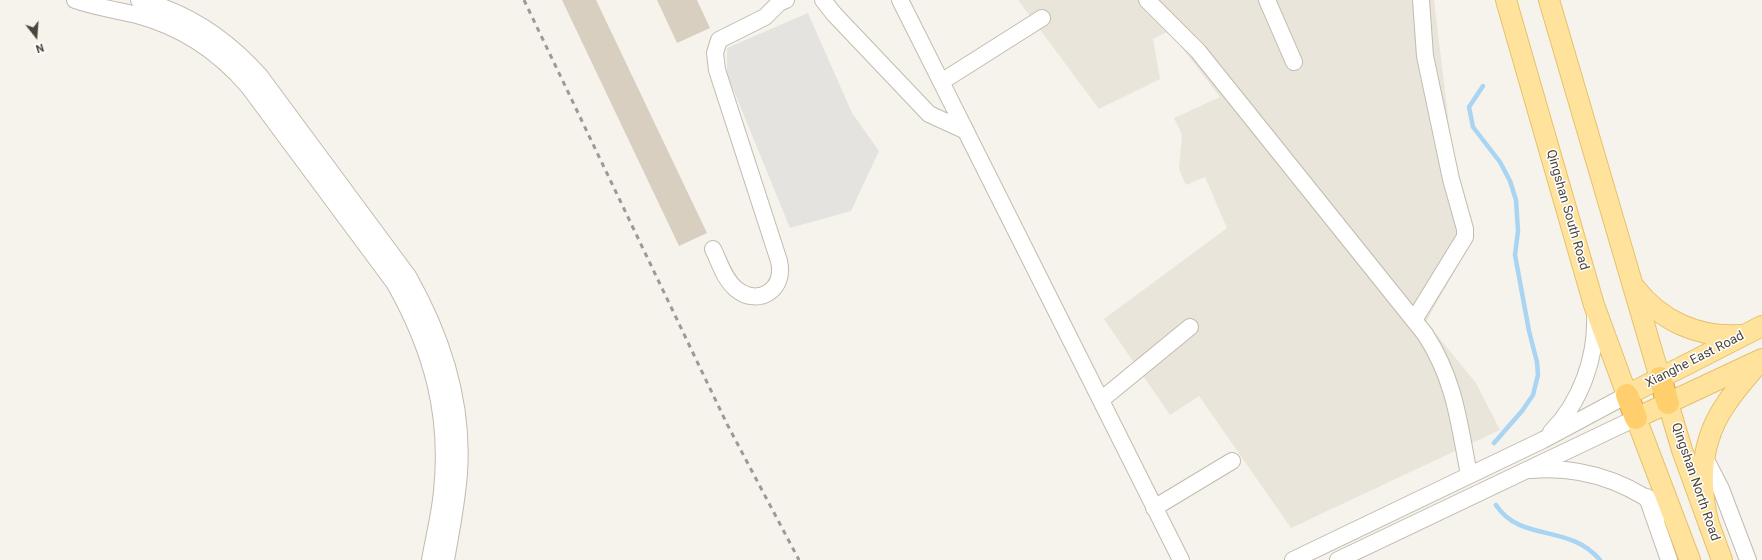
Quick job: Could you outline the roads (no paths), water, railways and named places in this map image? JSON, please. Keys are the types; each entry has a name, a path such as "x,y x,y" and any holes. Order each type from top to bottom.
{"highway":[{"path":"1660,378 1668,403"},
{"name":"Qingshan South Road","path":"1627,395 1636,418"}],"main road":[{"name":"Qingshan South Road","path":"1506,0 1594,305 1627,395"},
{"path":"1548,0 1660,378"},
{"path":"1633,285 1653,307 1678,324 1704,333 1717,335 1744,335"},
{"name":"Xianghe East Road","path":"1627,395 1762,326"},
{"path":"1709,525 1703,495 1702,480 1710,434 1725,404 1762,360"},
{"name":"Xianghe East Road","path":"1636,418 1762,360"},
{"name":"Qingshan North Road","path":"1668,403 1682,450 1722,560"},
{"path":"1636,418 1690,560"}],"street":[{"path":"74,0 157,21 192,38 223,60 248,86 395,284 406,303 424,344 442,412 444,448 443,486 430,560"},
{"path":"139,0 162,7 200,24 228,44 247,62 260,76 408,276 420,296 446,360 452,381 458,425 460,472 458,495 446,560"},
{"path":"713,249 728,281 737,290 743,293 749,295 764,295 770,292 779,281 781,274 779,261 717,70 715,53 719,40 765,17 779,3 786,0"},
{"path":"823,0 834,14 929,114 966,131"},
{"path":"900,0 1181,560"},
{"path":"1267,0 1294,62"},
{"path":"1414,320 1465,237 1465,229 1451,179 1425,56 1421,0"},
{"path":"1153,2 1198,51 1414,320 1435,349 1452,389 1469,475"},
{"path":"942,82 1042,18"},
{"path":"1543,440 1566,413 1583,383 1589,368 1595,321 1594,305"},
{"path":"1101,400 1190,327"},
{"path":"1293,560 1543,440 1627,395"},
{"path":"1338,560 1524,470 1636,418"},
{"path":"1705,458 1721,489 1748,560"},
{"path":"1154,508 1232,461"},
{"path":"1524,470 1543,469 1582,472 1617,482 1647,497 1674,518"},
{"path":"1647,497 1669,560"}],"waterway":[{"path":"1483,86 1469,107 1473,127 1500,162 1510,181 1516,200 1518,231 1515,255 1529,331 1537,362 1538,375 1533,395 1522,411 1494,443"},
{"path":"1496,505 1506,517 1518,524 1574,541 1588,549 1600,560"}],"railway":[{"path":"524,0 727,424 799,560"}]}
